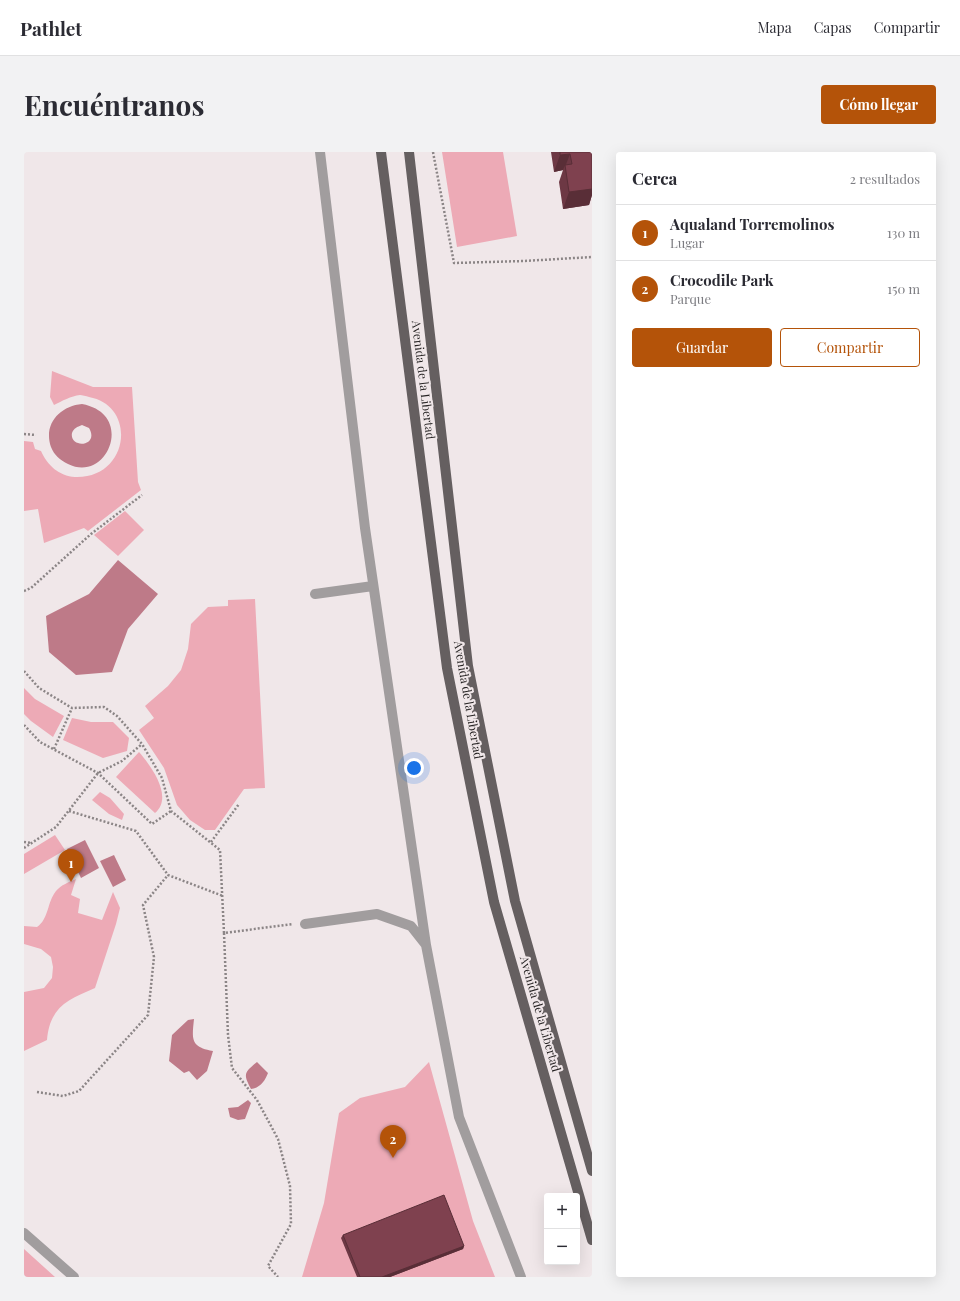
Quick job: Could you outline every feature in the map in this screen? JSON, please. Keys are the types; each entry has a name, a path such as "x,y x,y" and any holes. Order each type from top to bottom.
{"main road":[{"name":"Avenida de la Libertad","path":"381,152 447,668 494,902 592,1240"},
{"name":"Avenida de la Libertad","path":"409,152 468,666 514,901 592,1171"}],"street":[{"path":"320,152 364,520 426,945 459,1116 521,1277"},
{"path":"315,594 373,586"},
{"path":"305,924 377,914 411,926 426,945"},
{"path":"24,1233 74,1277"}],"path":[{"path":"433,152 454,263 592,257"},
{"path":"24,434 36,435"},
{"path":"24,592 31,588 91,534 142,495"},
{"path":"24,671 39,688 72,708 104,707 117,716 142,744 162,778 171,811 220,850 228,1035 232,1068 257,1100 278,1139 290,1186 291,1224 268,1266 278,1277"},
{"path":"54,749 72,708"},
{"path":"24,725 40,742 98,773 152,824 171,811"},
{"path":"24,848 56,827 98,773 122,761 142,744"},
{"path":"211,842 240,804"},
{"path":"68,811 136,831 168,875 222,896"},
{"path":"24,842 32,843"},
{"path":"37,1092 63,1096 79,1091 148,1016 154,957 143,905 168,875"},
{"path":"224,934 288,924"}],"shaded area":[{"path":"442,152 503,152 517,236 457,247"},
{"path":"52,371 93,387 132,387 138,482 141,490 88,531 84,528 44,543 38,509 24,511 24,441 33,442 35,449 41,451 54,469 69,476 75,477 93,475 107,467 116,455 121,441 120,427 115,414 105,403 80,395 54,405 50,397"},
{"path":"82,404 99,410 108,420 112,433 110,445 104,456 94,464 82,468 62,461 52,450 49,439 51,424 55,418 60,412 74,405","holes":["82,425 89,428 91,439 84,444 75,442 72,438 72,433 75,429"]},
{"path":"125,511 144,530 118,556 94,535"},
{"path":"118,560 158,594 128,629 112,672 76,675 49,652 46,616 89,594"},
{"path":"255,599 265,788 244,789 215,830 205,830 190,820 177,805 164,768 139,730 154,718 145,706 168,686 181,670 188,649 191,624 208,607 228,606 228,600"},
{"path":"24,688 35,699 64,716 53,737 24,714"},
{"path":"72,718 91,722 113,722 129,738 127,751 103,758 63,740"},
{"path":"139,752 159,782 162,799 160,806 155,813 116,777"},
{"path":"100,792 110,798 124,814 122,820 109,814 92,800"},
{"path":"55,835 65,850 24,874 24,854"},
{"path":"85,840 99,868 81,878 67,849"},
{"path":"114,855 126,880 113,887 100,861"},
{"path":"76,879 71,895 80,899 78,913 102,920 113,892 120,908 116,924 95,988 68,1001 62,1006 56,1012 52,1020 47,1040 24,1051 24,992 44,988 52,978 53,967 51,957 41,949 24,944 24,926 37,927 41,924 56,891 63,885"},
{"path":"194,1019 194,1041 200,1047 213,1051 207,1071 197,1080 189,1071 184,1073 169,1061 172,1035 188,1020"},
{"path":"257,1062 268,1073 262,1084 251,1089 246,1074 247,1071"},
{"path":"429,1062 473,1221 495,1277 302,1277 324,1203 339,1113 360,1098 405,1087"},
{"path":"248,1100 251,1103 245,1119 238,1120 230,1117 228,1108 238,1107"},
{"path":"24,1249 55,1277 24,1277"}],"building":[{"path":"560,152 592,152 592,189 569,192 565,165 572,164 570,154 560,155"},
{"path":"444,1195 464,1246 382,1277 360,1277 343,1235"}],"place":[{"name":"Aqualand Torremolinos","path":"71,882"},
{"name":"Crocodile Park","path":"393,1158"}]}
